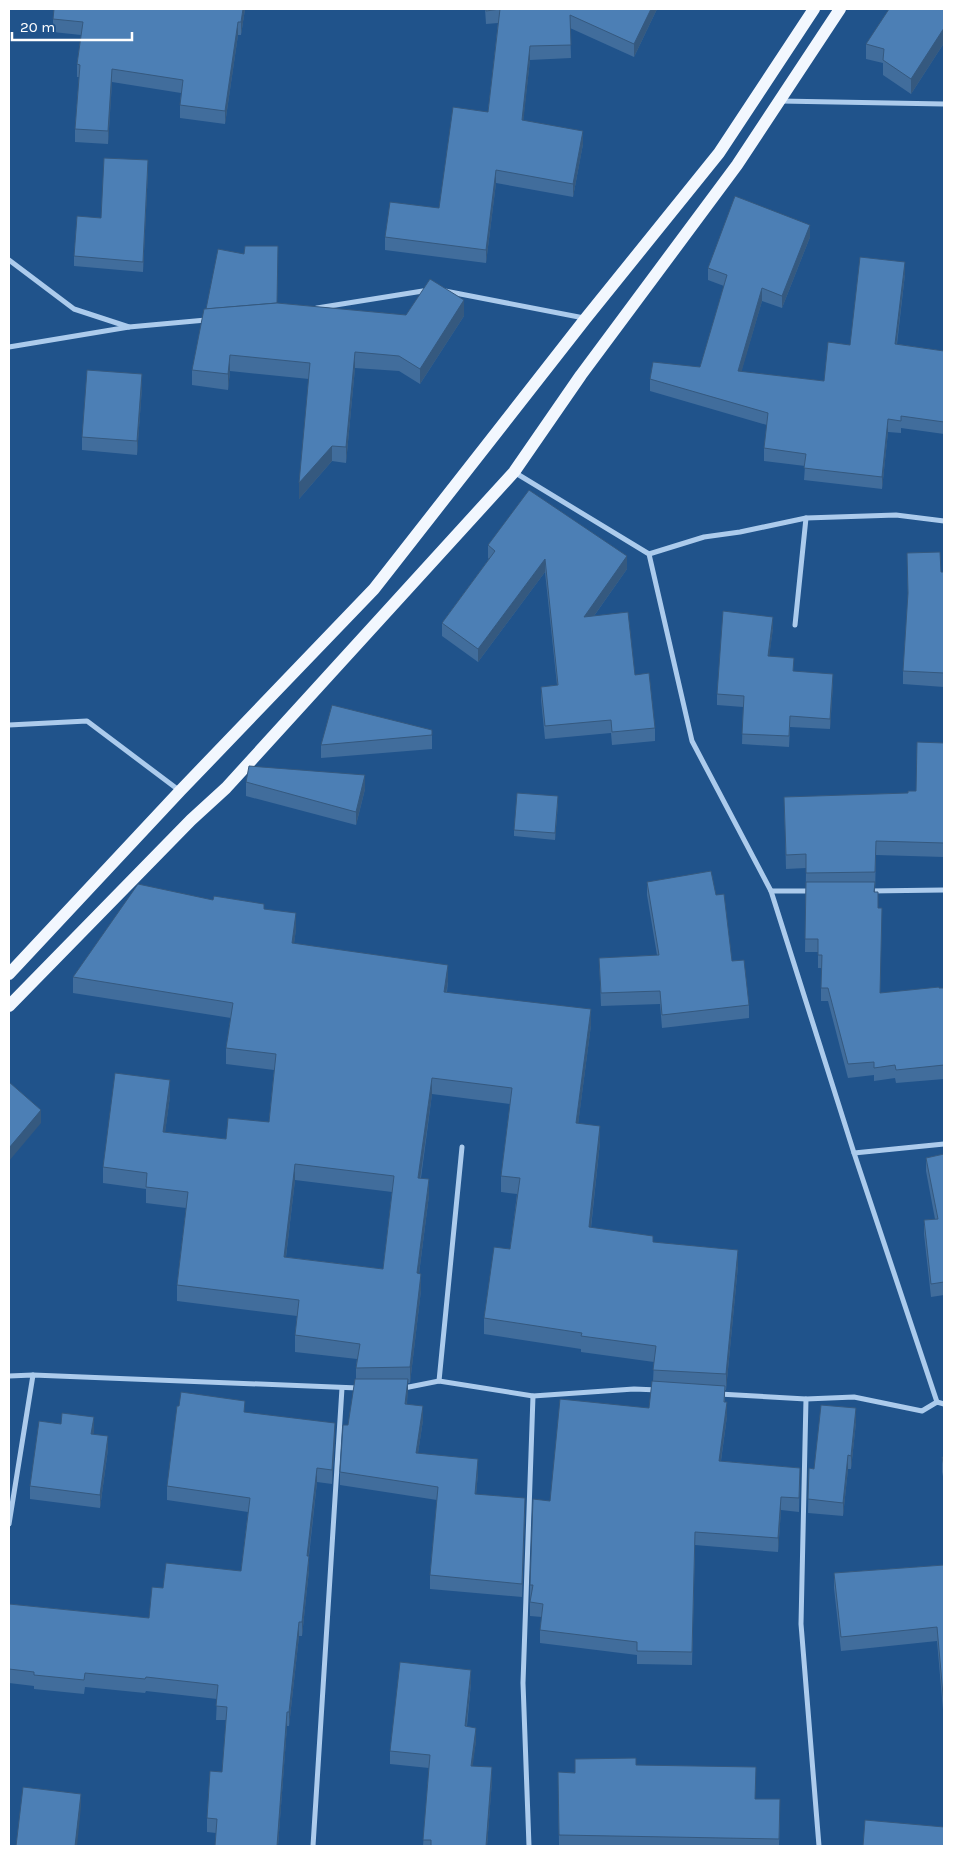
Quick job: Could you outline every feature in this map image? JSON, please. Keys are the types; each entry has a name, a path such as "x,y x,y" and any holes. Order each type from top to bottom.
{"main road":[{"path":"9,974 180,791 374,589 586,318 719,153 814,9"},
{"path":"9,1006 191,820 226,788 514,472 581,376 737,165 840,9"}],"street":[{"path":"779,101 944,104"},
{"path":"9,260 74,309 129,327"},
{"path":"310,310 436,289 586,318"},
{"path":"9,348 129,327 215,320"},
{"path":"514,472 650,554 692,742 771,891 854,1153 937,1402"},
{"path":"650,554 704,537 740,532 806,518 896,515 944,521"},
{"path":"795,625 806,518"},
{"path":"9,725 88,721 180,791"},
{"path":"867,891 944,890"},
{"path":"771,891 819,891"},
{"path":"854,1153 944,1144"},
{"path":"439,1380 462,1147"},
{"path":"9,1376 33,1375 361,1388"},
{"path":"9,1524 33,1375"},
{"path":"400,1388 409,1388 439,1380 532,1396 634,1389 663,1390"},
{"path":"313,1846 342,1388"},
{"path":"710,1393 806,1399 854,1398 922,1411 937,1402 944,1404"},
{"path":"529,1846 523,1683 532,1396"},
{"path":"806,1399 801,1624 819,1846"}],"building":[{"path":"54,9 243,9 241,22 238,22 225,111 180,105 183,80 112,69 108,131 75,129 80,65 77,64 83,22 53,19"},
{"path":"500,9 651,9 634,44 570,15 571,45 530,46 522,120 583,131 573,184 496,170 486,250 385,237 390,202 439,208 453,107 488,112"},
{"path":"889,9 944,9 944,28 911,79 883,60 884,49 866,44"},
{"path":"104,158 148,160 143,262 74,256 77,216 101,218"},
{"path":"735,196 810,225 782,296 762,288 738,371 824,381 828,342 850,345 860,257 905,262 895,344 944,351 944,422 901,416 901,421 888,419 882,477 804,468 806,454 764,448 768,413 650,379 653,362 700,367 727,275 708,268"},
{"path":"245,246 278,246 277,303 206,309 218,249 244,254"},
{"path":"430,279 464,300 420,369 399,356 355,352 346,447 332,446 299,483 310,363 230,355 228,374 192,370 204,309 277,303 406,315"},
{"path":"87,370 142,374 137,441 82,437"},
{"path":"529,490 627,556 584,617 628,612 635,675 649,673 655,728 612,732 611,720 545,726 541,687 558,685 545,559 478,649 442,623 495,551 488,545"},
{"path":"940,552 941,572 944,572 944,673 903,671 908,593 907,553"},
{"path":"723,611 773,617 768,656 794,658 793,671 833,674 830,719 790,716 789,736 742,734 744,696 717,694"},
{"path":"332,705 432,730 432,735 321,745"},
{"path":"917,742 944,743 944,843 876,841 875,872 806,873 806,854 786,855 784,797 908,793 908,791 916,791"},
{"path":"249,766 365,775 356,812 246,782"},
{"path":"517,793 558,796 555,833 514,830"},
{"path":"711,871 716,895 724,894 732,961 744,960 749,1005 662,1015 660,991 601,993 599,958 659,955 647,882"},
{"path":"806,882 875,882 874,892 878,892 878,908 882,908 880,993 944,988 944,1065 896,1070 895,1065 874,1068 874,1062 848,1064 828,988 821,988 822,955 818,955 818,939 805,939"},
{"path":"138,884 213,900 214,896 264,904 264,909 296,913 292,943 448,965 444,992 591,1009 576,1123 600,1126 589,1227 653,1236 653,1242 738,1250 726,1374 653,1370 656,1346 581,1336 582,1333 484,1318 494,1247 510,1249 520,1178 501,1176 512,1088 432,1078 418,1178 429,1179 417,1273 421,1274 410,1367 356,1368 360,1344 295,1335 299,1300 177,1285 188,1192 146,1187 147,1173 103,1167 115,1073 170,1080 163,1132 226,1139 228,1118 269,1122 276,1054 226,1048 233,1003 73,977","holes":["295,1164 394,1176 383,1269 284,1257"]},
{"path":"9,1082 41,1110 9,1148"},
{"path":"944,1154 944,1282 931,1284 924,1220 938,1219 926,1158"},
{"path":"355,1379 408,1379 405,1404 423,1406 416,1453 478,1459 475,1494 525,1498 522,1584 430,1575 438,1487 340,1472 343,1425 348,1425"},
{"path":"652,1381 725,1386 724,1402 727,1402 719,1461 800,1468 799,1498 781,1497 778,1538 695,1532 692,1652 637,1651 637,1642 540,1630 543,1604 530,1602 533,1585 530,1585 533,1499 550,1501 560,1399 649,1408"},
{"path":"181,1392 245,1401 244,1412 335,1423 332,1470 317,1468 302,1622 299,1622 289,1712 287,1712 277,1846 215,1846 217,1819 207,1818 210,1771 222,1772 227,1707 216,1706 218,1685 85,1673 84,1680 34,1675 34,1672 9,1669 9,1604 149,1618 152,1587 163,1588 166,1563 241,1571 250,1498 167,1486 177,1406 179,1406"},
{"path":"821,1405 856,1408 851,1456 848,1455 843,1503 808,1499 809,1468 814,1469"},
{"path":"62,1413 94,1417 91,1434 108,1436 100,1495 30,1486 39,1421 61,1424"},
{"path":"944,1565 944,1706 937,1627 841,1637 834,1573"},
{"path":"400,1662 471,1670 465,1726 476,1728 471,1766 492,1767 486,1846 431,1846 431,1840 423,1840 430,1755 390,1751"},
{"path":"636,1758 636,1765 756,1767 755,1799 780,1799 779,1839 559,1835 558,1772 575,1773 575,1759"},
{"path":"23,1787 81,1794 75,1846 16,1846"},
{"path":"865,1820 944,1827 944,1846 863,1846"}]}
